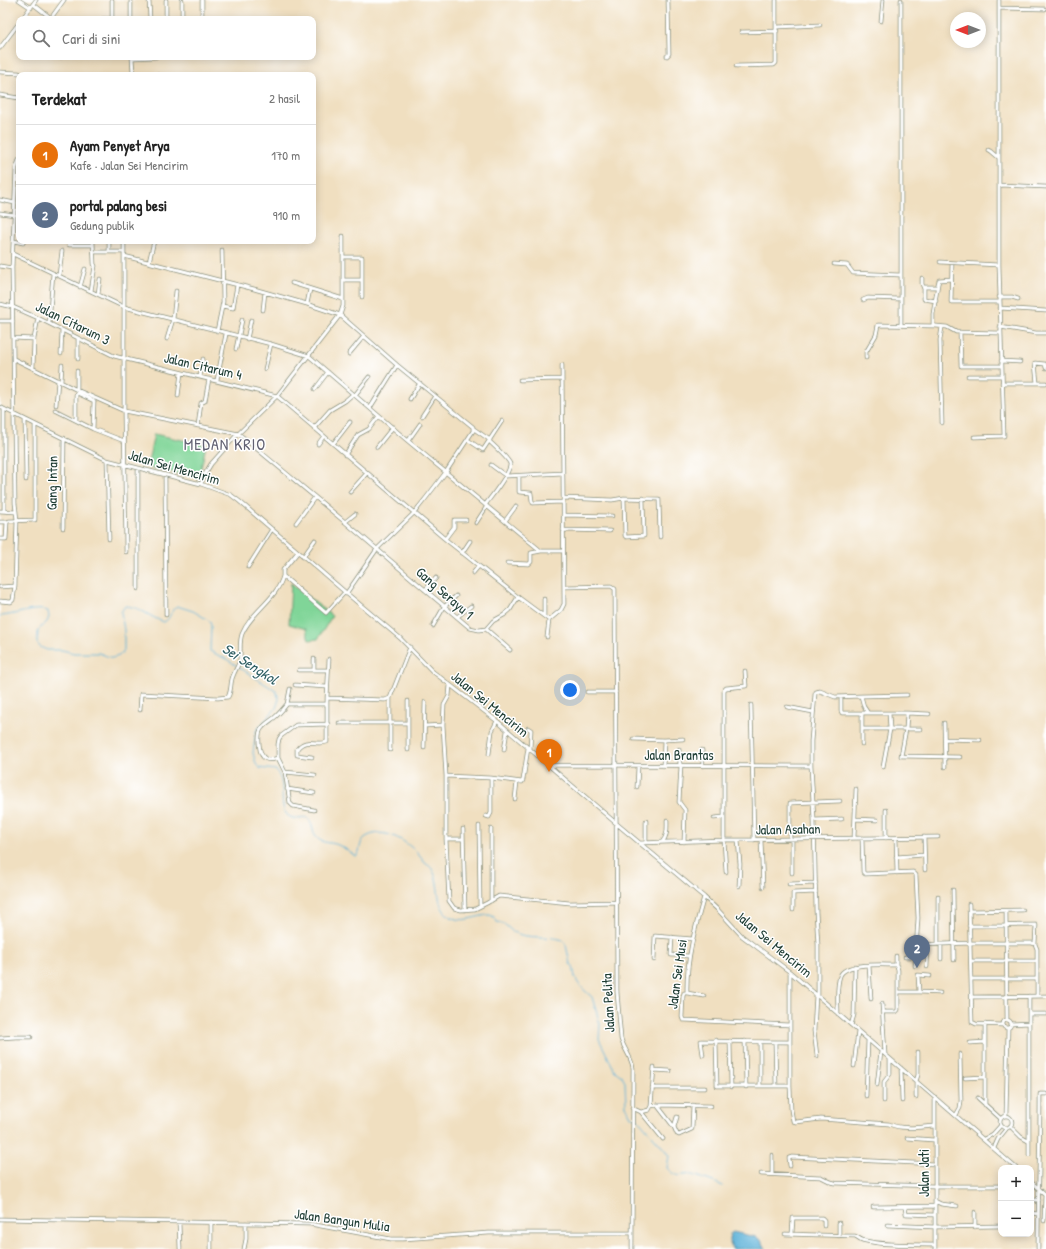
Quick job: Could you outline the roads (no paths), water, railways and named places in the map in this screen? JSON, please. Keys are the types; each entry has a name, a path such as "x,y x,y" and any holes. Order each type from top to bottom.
{"street":[{"path":"19,0 32,6 47,16"},
{"path":"24,16 36,0"},
{"path":"53,16 64,0"},
{"path":"112,0 112,16"},
{"path":"131,0 131,16"},
{"path":"149,0 150,16"},
{"path":"166,0 166,16"},
{"path":"182,0 182,16"},
{"path":"202,0 202,16"},
{"path":"667,56 669,54 668,0"},
{"path":"736,66 775,64 777,59 776,0"},
{"path":"881,21 883,0"},
{"path":"901,0 901,325"},
{"path":"974,437 1004,436 999,296 998,157 1000,0"},
{"path":"1000,8 1045,9"},
{"path":"741,32 820,25"},
{"path":"0,48 16,27"},
{"path":"132,60 133,72"},
{"path":"0,72 19,72"},
{"path":"0,95 16,98"},
{"path":"989,150 998,157"},
{"path":"999,185 1046,187"},
{"path":"0,602 13,601 15,586 17,520 15,503 12,268 16,192"},
{"path":"0,200 15,203"},
{"path":"0,213 15,217"},
{"path":"201,484 204,474 211,464 277,396 340,314 343,299 343,236"},
{"path":"69,244 81,244"},
{"path":"91,291 95,268 93,244"},
{"path":"109,244 109,252"},
{"path":"124,244 124,441 126,552"},
{"path":"149,262 153,244"},
{"path":"217,331 222,306 222,250"},
{"path":"59,276 62,251"},
{"path":"94,252 124,252"},
{"path":"13,254 124,307 226,334 271,344 309,356 408,441 541,551"},
{"path":"124,256 265,292 340,314 397,365 489,441 500,451 510,464 506,476 486,505 476,523"},
{"path":"343,257 362,257 362,297"},
{"path":"940,262 999,265"},
{"path":"952,263 952,303 1000,302"},
{"path":"834,264 847,266 852,272 856,273 900,275"},
{"path":"0,266 12,268"},
{"path":"80,287 85,269"},
{"path":"49,323 53,273"},
{"path":"922,278 924,299 936,300"},
{"path":"98,294 100,279"},
{"path":"933,326 933,314 939,280 951,279"},
{"path":"343,280 362,280"},
{"path":"292,283 343,299"},
{"path":"222,306 232,308 237,285"},
{"path":"924,287 937,287"},
{"path":"307,304 310,289"},
{"path":"167,339 173,319 176,291"},
{"path":"263,310 265,292"},
{"path":"999,296 1018,299"},
{"path":"863,300 868,298 900,299"},
{"name":"Jalan Citarum 3","path":"0,304 13,307 49,323 114,356 124,358"},
{"path":"1000,308 1046,311"},
{"path":"33,368 34,338 38,318"},
{"path":"236,349 242,320"},
{"path":"247,339 251,320"},
{"path":"0,321 13,321"},
{"path":"866,358 866,352 876,335 877,325 933,326 947,327 956,332 1000,333"},
{"path":"942,327 940,340 942,423"},
{"path":"1000,327 1046,334"},
{"path":"61,354 62,330"},
{"path":"960,332 960,366 1001,366"},
{"path":"217,380 226,334"},
{"path":"350,354 364,336"},
{"path":"14,338 34,338"},
{"path":"78,338 78,359"},
{"path":"265,369 271,344"},
{"name":"Jalan Citarum 4","path":"124,358 277,396"},
{"path":"14,359 124,411 239,434"},
{"path":"200,377 203,359"},
{"path":"1001,361 1020,362"},
{"path":"1037,383 1035,362 1044,364 1046,368"},
{"path":"56,405 62,365"},
{"path":"370,408 397,365"},
{"path":"547,638 549,620 563,607 564,604 562,365"},
{"path":"77,371 77,390"},
{"path":"315,389 328,372"},
{"path":"178,396 181,373"},
{"path":"968,376 1002,376"},
{"path":"314,428 330,410 354,395 369,377"},
{"path":"198,426 201,403 205,401 209,379"},
{"path":"520,380 562,380"},
{"path":"410,399 420,383"},
{"path":"1002,383 1046,383"},
{"path":"76,420 77,393 94,401 93,429"},
{"path":"277,396 445,539 549,620"},
{"path":"422,416 435,396"},
{"name":"Jalan Sei Mencirim","path":"0,407 107,460 201,484 231,495 400,638 432,671 496,721 695,889 718,910 742,936 790,972 1013,1165"},
{"path":"4,410 4,511"},
{"path":"54,410 93,429 124,441"},
{"path":"346,455 358,435 370,429 379,416"},
{"path":"25,420 26,480"},
{"path":"468,440 483,450 502,421"},
{"path":"333,444 350,422"},
{"path":"408,441 420,424"},
{"path":"0,522 36,520 35,425"},
{"path":"377,447 393,428"},
{"path":"283,576 326,613 346,593 376,549 414,513 446,472 474,429"},
{"name":"Gang Serayu 1","path":"239,434 470,628 479,630 486,629 493,621 510,610 518,597"},
{"path":"318,444 324,436"},
{"name":"Gang Intan","path":"63,528 64,438"},
{"path":"107,460 109,539"},
{"path":"491,465 506,476 563,473"},
{"path":"138,468 138,589"},
{"path":"350,492 367,473"},
{"path":"166,475 166,615"},
{"path":"519,476 519,492 531,493 533,503 563,500 658,498 660,500 660,537"},
{"path":"296,523 315,497"},
{"path":"624,498 626,537 644,536 643,498"},
{"path":"505,521 516,506"},
{"path":"0,511 16,512"},
{"path":"345,522 355,514"},
{"path":"563,515 612,516"},
{"path":"445,539 454,527 454,520 466,520"},
{"path":"0,539 6,539 7,522"},
{"path":"248,567 272,529"},
{"path":"564,530 610,531"},
{"path":"303,557 315,540"},
{"path":"462,553 470,541"},
{"path":"507,563 529,564 531,562 531,553 541,551 563,551"},
{"path":"140,710 141,694 218,698 227,697 230,695 232,677 238,665 242,635 247,625 281,582 283,576 282,570 298,552"},
{"path":"473,573 479,566"},
{"path":"425,590 436,578"},
{"path":"0,587 15,586"},
{"name":"Jalan Pelita","path":"564,587 611,586 615,589 617,992 619,1027 623,1046 633,1065 632,1249"},
{"path":"433,626 444,606 456,596"},
{"path":"544,599 544,616"},
{"path":"457,617 471,606"},
{"path":"486,629 510,650"},
{"path":"390,750 390,698 410,647"},
{"path":"314,659 314,670"},
{"path":"312,757 297,756 297,749 305,742 327,742 327,687 329,659"},
{"path":"299,670 328,670"},
{"path":"726,872 724,840 724,690 726,688 746,686 745,671"},
{"path":"294,685 327,687"},
{"path":"450,685 449,696 444,705 443,725 446,776 446,839 449,902 458,910 475,908 499,896 570,903 617,902"},
{"path":"278,758 268,760 260,753 260,732 261,728 275,717 287,704 290,689"},
{"path":"816,1056 814,1031 818,951 811,766 814,696 816,692 820,691 828,693 832,696 841,697 907,695"},
{"path":"587,692 616,692"},
{"path":"861,696 864,707 868,713"},
{"path":"841,697 842,713 929,714"},
{"path":"327,698 385,700 390,698"},
{"path":"408,701 408,750"},
{"path":"424,748 425,702"},
{"path":"287,704 327,704"},
{"path":"751,705 754,840"},
{"path":"787,707 813,712"},
{"path":"862,713 862,744"},
{"path":"882,767 890,729 889,713"},
{"path":"907,713 906,729 901,756 960,757"},
{"path":"489,754 492,731 496,721"},
{"path":"339,723 408,723"},
{"path":"944,723 945,767"},
{"path":"314,810 291,805 287,790 285,772 278,758 278,744 279,739 296,725 328,724"},
{"path":"425,726 443,725"},
{"path":"446,776 490,778 517,782 523,781 531,730 528,728"},
{"path":"862,729 921,729"},
{"path":"504,750 507,731"},
{"path":"633,739 683,739"},
{"path":"663,766 664,740"},
{"path":"944,740 980,740"},
{"path":"679,749 679,802 685,810 684,842"},
{"path":"702,750 703,766"},
{"name":"Jalan Brantas","path":"548,765 811,766"},
{"path":"637,787 638,766"},
{"path":"285,772 315,775"},
{"path":"486,816 489,817 491,813 490,778"},
{"path":"515,798 517,782"},
{"path":"854,838 856,789"},
{"path":"287,790 314,792"},
{"path":"792,873 790,804 840,801"},
{"path":"886,810 886,838"},
{"path":"714,818 724,818"},
{"path":"814,820 842,819"},
{"path":"855,819 878,820"},
{"path":"662,842 667,831 667,820"},
{"path":"646,821 646,842"},
{"path":"479,826 480,906"},
{"path":"463,829 464,910"},
{"path":"491,829 491,901"},
{"path":"924,837 925,870"},
{"name":"Jalan Asahan","path":"640,843 724,840 938,837"},
{"path":"862,838 864,873 913,872 916,875 918,918 915,966"},
{"path":"896,838 897,873"},
{"path":"446,839 463,839"},
{"path":"738,840 740,864 739,886"},
{"path":"761,840 762,887"},
{"path":"896,857 924,856"},
{"path":"789,884 816,883"},
{"path":"953,890 954,960"},
{"path":"793,910 793,893 816,892"},
{"path":"938,896 941,959"},
{"name":"Jalan Sei Musi","path":"704,897 689,956 687,975 688,993 684,993 683,996 683,1020 790,1025"},
{"path":"969,904 972,1022 976,1024 1002,1024 1007,1020"},
{"path":"969,911 1023,910"},
{"path":"1006,911 1007,1020 1010,1021 1011,1024 1029,1023"},
{"path":"969,926 1036,924 1035,944 1037,949 1037,996"},
{"path":"654,960 655,936 693,939"},
{"path":"672,937 671,955 689,956"},
{"path":"916,945 970,943 1035,944"},
{"path":"927,967 928,944"},
{"path":"882,1012 897,1011 898,968 896,965 896,956"},
{"path":"904,958 915,957"},
{"path":"971,962 1037,961"},
{"path":"838,1014 840,976 845,970 855,966 896,965"},
{"path":"851,1025 854,1015 855,966"},
{"path":"869,966 871,999"},
{"path":"790,972 790,1086 792,1120 794,1122 821,1119 889,1124 894,1127 934,1126"},
{"path":"919,992 918,975 930,976"},
{"path":"972,979 1037,979"},
{"path":"898,992 940,993"},
{"path":"688,993 704,996"},
{"path":"1029,996 1029,1155"},
{"path":"972,997 1046,996"},
{"path":"882,1004 885,1054"},
{"path":"1029,1014 1046,1014"},
{"path":"985,1024 985,1105"},
{"path":"1002,1024 1005,1028 1008,1028"},
{"path":"1006,1116 1008,1028 1011,1024"},
{"path":"854,1066 858,1031"},
{"path":"0,1038 31,1037"},
{"path":"866,1096 868,1039"},
{"path":"716,1040 717,1085 719,1087 790,1086"},
{"path":"703,1055 701,1041 790,1042"},
{"path":"730,1041 731,1087"},
{"path":"745,1041 746,1086"},
{"path":"760,1042 760,1086"},
{"path":"970,1043 985,1042"},
{"path":"775,1043 776,1086"},
{"path":"877,1085 881,1051"},
{"path":"916,1097 918,1052"},
{"path":"956,1115 960,1108 961,1101 960,1054"},
{"path":"884,1101 885,1081 890,1073 890,1059"},
{"path":"901,1068 902,1101"},
{"path":"641,1112 649,1110 651,1106 654,1069 670,1071"},
{"path":"964,1078 985,1077"},
{"path":"652,1088 705,1088"},
{"path":"1038,1249 1040,1094 1046,1094"},
{"name":"Jalan Jati","path":"934,1098 935,1249"},
{"path":"978,1098 1001,1119 1001,1125 993,1134 984,1139"},
{"path":"657,1105 679,1135 692,1129 693,1105"},
{"path":"651,1106 711,1106"},
{"path":"632,1108 641,1112 663,1139"},
{"path":"1001,1119 1006,1116"},
{"path":"994,1148 998,1139 1012,1123 1011,1119 1006,1116"},
{"path":"674,1127 677,1117"},
{"path":"1001,1125 1009,1127 1028,1141"},
{"path":"993,1134 998,1139"},
{"path":"907,1138 934,1140"},
{"path":"772,1155 772,1174"},
{"path":"790,1166 790,1158 792,1157 935,1164"},
{"path":"761,1174 821,1177 835,1183 998,1186"},
{"path":"1034,1185 1046,1194 1044,1221"},
{"path":"1034,1187 1038,1188"},
{"path":"1034,1200 1039,1200"},
{"path":"935,1201 941,1204 957,1206"},
{"path":"873,1207 935,1206"},
{"path":"905,1207 906,1214 935,1215"},
{"path":"975,1212 975,1227"},
{"path":"1034,1213 1038,1214"},
{"path":"792,1234 793,1218 822,1218 824,1220 824,1226"},
{"name":"Jalan Bangun Mulia","path":"0,1219 310,1224 403,1240 489,1233 632,1233"},
{"path":"179,1222 180,1249"},
{"path":"210,1222 211,1249"},
{"path":"244,1249 246,1239 246,1223"},
{"path":"839,1236 840,1223"},
{"path":"888,1225 935,1227 998,1226"},
{"path":"785,1234 855,1236 868,1242 935,1245"}],"water":[{"path":"733,1232 756,1237 762,1241 766,1249 732,1249 729,1240 730,1234"}],"waterway":[{"name":"Sei Sengkol","path":"0,616 31,610 48,611 49,617 47,622 38,631 37,643 40,647 47,650 62,650 74,653 99,653 112,658 119,656 124,650 124,630 121,612 125,606 140,610 164,622 168,619 177,606 193,611 210,621 210,651 228,660 276,691 279,699 276,708 256,731 253,753 256,764 259,768 276,770 282,785 283,807 287,815 292,818 308,818 314,834 319,840 341,846 355,856 357,856 361,843 364,839 372,834 378,833 390,835 406,843 425,863 432,868 437,882 440,902 447,914 453,918 462,920 490,915 494,917 497,922 521,935 563,940 566,945 570,964 573,966 578,983 592,997 600,1024 599,1039 615,1071 623,1077 625,1082 626,1106 631,1116 637,1118 665,1150 669,1156 667,1168 671,1172 678,1175 692,1175 723,1186"}],"place":[{"name":"Ayam Penyet Arya","path":"549,772"},
{"name":"portal palang besi","path":"917,968"}],"district":[{"name":"MEDAN KRIO","path":"225,444"}]}
